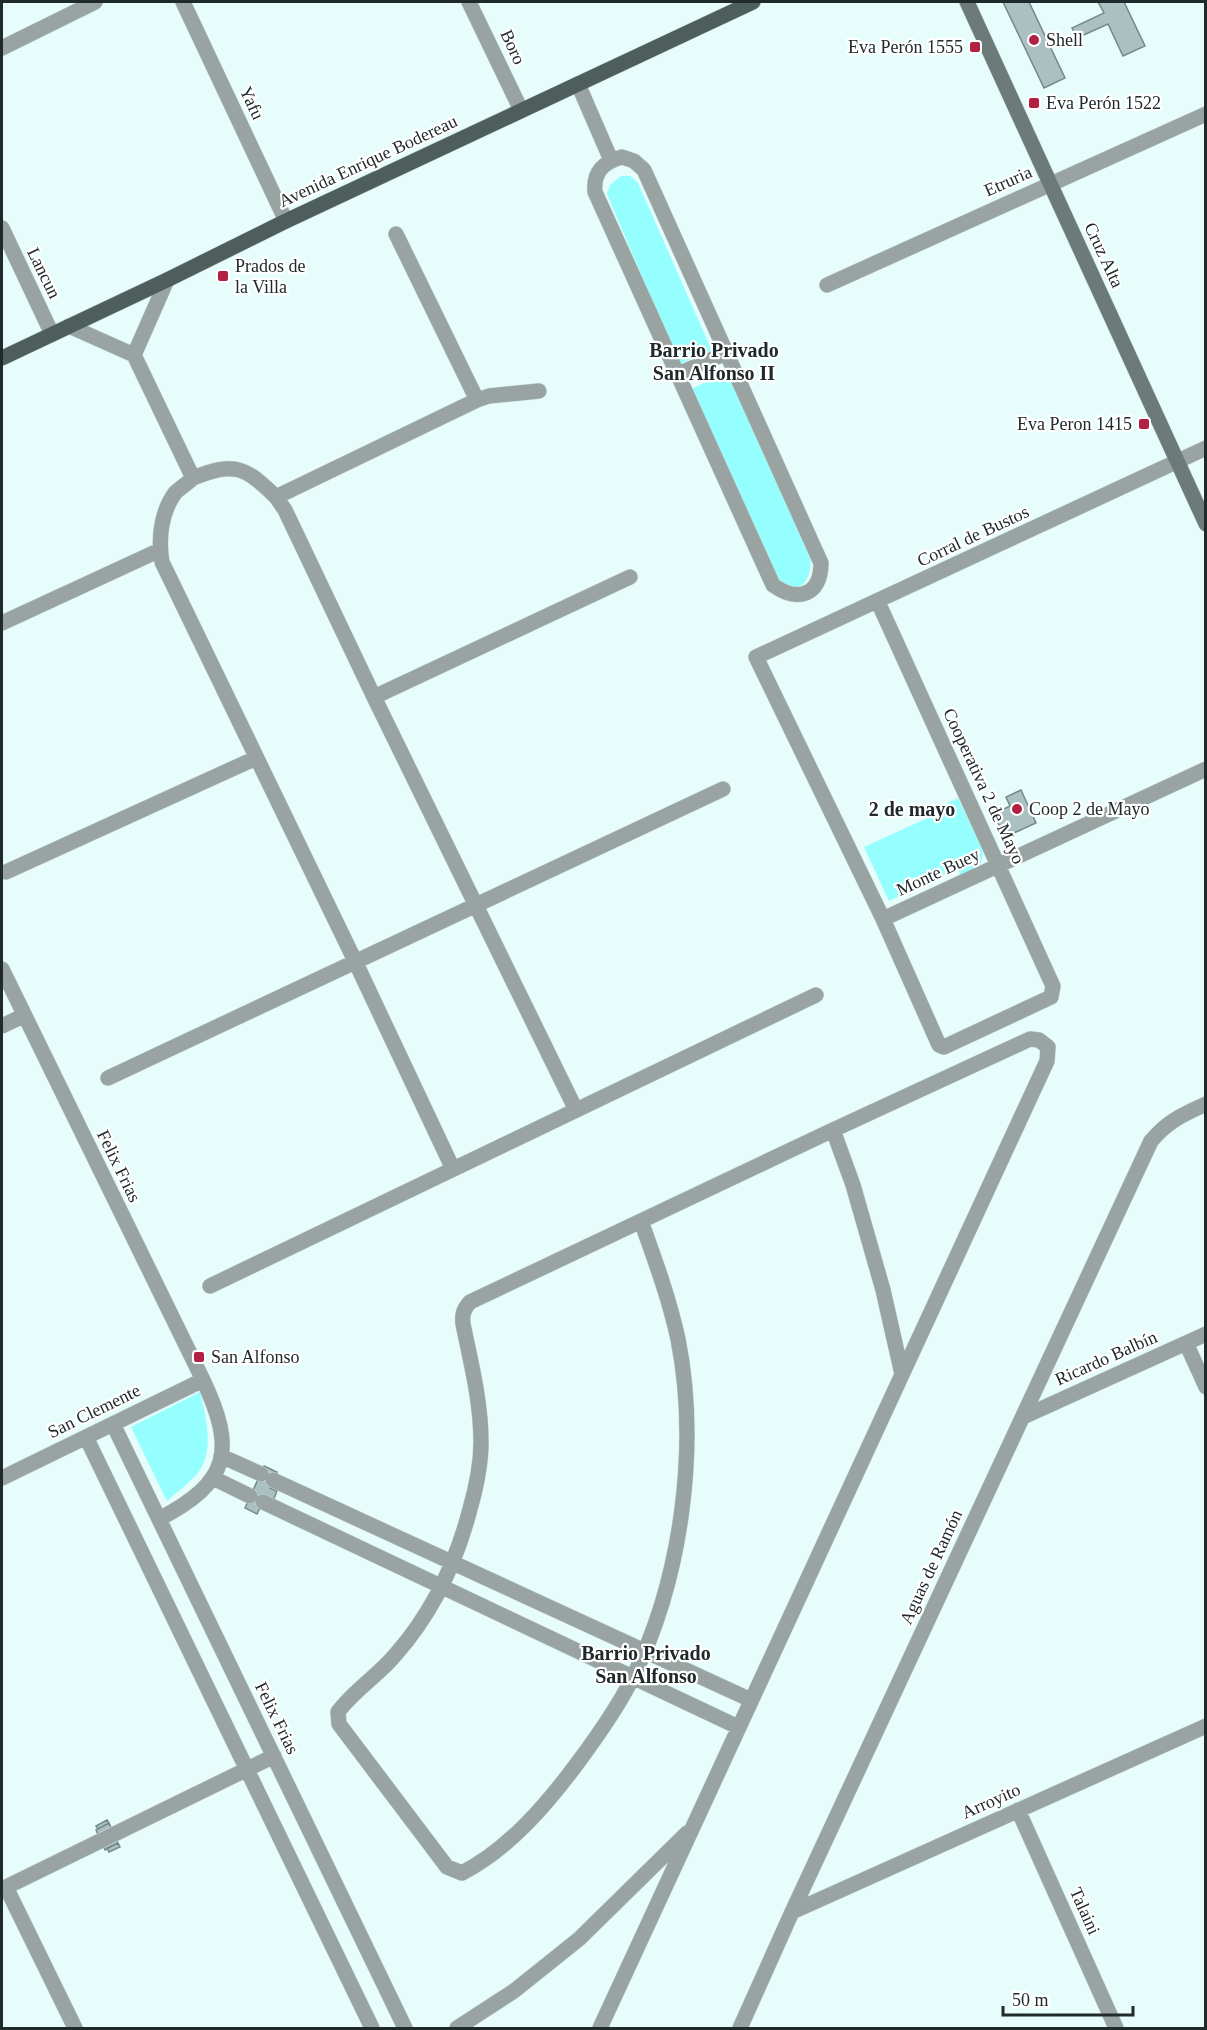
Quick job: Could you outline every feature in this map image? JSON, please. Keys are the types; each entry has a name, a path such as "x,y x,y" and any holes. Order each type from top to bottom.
{"main road":[{"name":"Avenida Enrique Bodereau","path":"2,358 286,221 753,2"},
{"name":"Cruz Alta","path":"967,2 1206,524"}],"street":[{"path":"2,48 95,2"},
{"name":"Yafu","path":"183,2 286,221"},
{"name":"Boro","path":"470,2 521,110"},
{"path":"578,84 611,160"},
{"name":"Etruria","path":"827,285 1206,114"},
{"path":"628,158 644,170 726,352 821,563 821,574 817,585 806,594 792,596 773,585 596,192 595,185 599,170 611,160 628,158"},
{"name":"Lancun","path":"2,228 52,334"},
{"path":"396,234 477,400"},
{"path":"134,355 166,280"},
{"path":"69,326 134,355 193,478"},
{"path":"678,374 726,352"},
{"path":"276,497 477,400 489,396 539,392"},
{"name":"Corral de Bustos","path":"883,919 756,657 1206,448"},
{"path":"453,1169 162,562 161,528 167,509 176,493 193,478 214,469 233,468 248,472 276,497 285,510 576,1110"},
{"path":"2,622 160,550"},
{"path":"374,697 630,578"},
{"name":"Cooperativa 2 de Mayo","path":"878,602 1053,986 1051,997 944,1047 939,1045 883,919"},
{"path":"6,872 256,758"},
{"name":"Monte Buey","path":"883,919 1206,769"},
{"path":"108,1078 723,789"},
{"name":"Felix Frias","path":"2,969 23,1016 214,1402 222,1434 221,1455"},
{"path":"210,1286 816,994"},
{"path":"2,1026 23,1016"},
{"path":"600,2028 1047,1061 1048,1047 1039,1040 1030,1039 833,1130 470,1302 466,1307 462,1314 463,1324 477,1393 481,1443 476,1486 453,1563 442,1587 396,1654 380,1673 338,1712 339,1724 452,1871 462,1873 473,1868 511,1837 541,1808 571,1772 604,1726 633,1677 665,1594 674,1551 686,1466 684,1380 678,1339 668,1299 641,1221"},
{"name":"Aguas de Ramón","path":"740,2028 1151,1142 1174,1118 1206,1104"},
{"path":"833,1130 853,1185 883,1290 902,1374"},
{"name":"Ricardo Balbín","path":"1023,1417 1206,1335"},
{"path":"1186,1343 1206,1387"},
{"name":"San Clemente","path":"2,1478 203,1380"},
{"name":"Felix Frias","path":"113,1424 405,2028"},
{"path":"86,1437 372,2028"},
{"path":"159,1519 194,1498 213,1478 221,1455 751,1700"},
{"path":"213,1478 738,1727"},
{"name":"Arroyito","path":"792,1912 1206,1726"},
{"path":"75,2028 4,1888 274,1756"},
{"name":"Talaini","path":"1018,1810 1116,2028"},
{"path":"457,2028 514,1991 579,1939 693,1827"}],"shaded area":[{"path":"621,176 630,176 638,183 712,351 679,364 607,194 610,185"},
{"path":"727,372 810,558 810,568 805,583 796,588 789,588 776,582 689,390"},
{"path":"958,798 981,847 983,854 980,865 961,875 957,869 889,901 864,847 932,816 931,811"},
{"path":"200,1392 208,1433 203,1464 198,1473 167,1501 131,1427"}],"building":[{"name":"Shell","path":"1003,2 1029,2 1065,78 1044,88"},
{"path":"1098,2 1124,2 1145,46 1123,56 1108,24 1077,38 1072,28 1104,13"},
{"name":"Coop 2 de Mayo","path":"1021,790 1036,823 1014,833 1001,829 994,814 1010,806 1006,797"},
{"path":"264,1466 277,1472 270,1488 277,1491 273,1501 265,1498 257,1514 245,1508"},
{"path":"107,1820 109,1823 98,1829 96,1826"},
{"path":"109,1823 118,1843 105,1850 96,1830"},
{"path":"118,1843 120,1847 109,1852 107,1848"}],"place":[{"name":"Shell","path":"1034,40"},
{"name":"Eva Perón 1555","path":"975,47"},
{"name":"Eva Perón 1522","path":"1034,103"},
{"name":"Prados de la Villa","path":"223,276"},
{"name":"Eva Peron 1415","path":"1144,424"},
{"name":"Coop 2 de Mayo","path":"1017,809"},
{"name":"San Alfonso","path":"199,1357"}],"district":[{"name":"Barrio Privado San Alfonso II","path":"714,362"},
{"name":"2 de mayo","path":"912,809"},
{"name":"Barrio Privado San Alfonso","path":"646,1664"}]}
